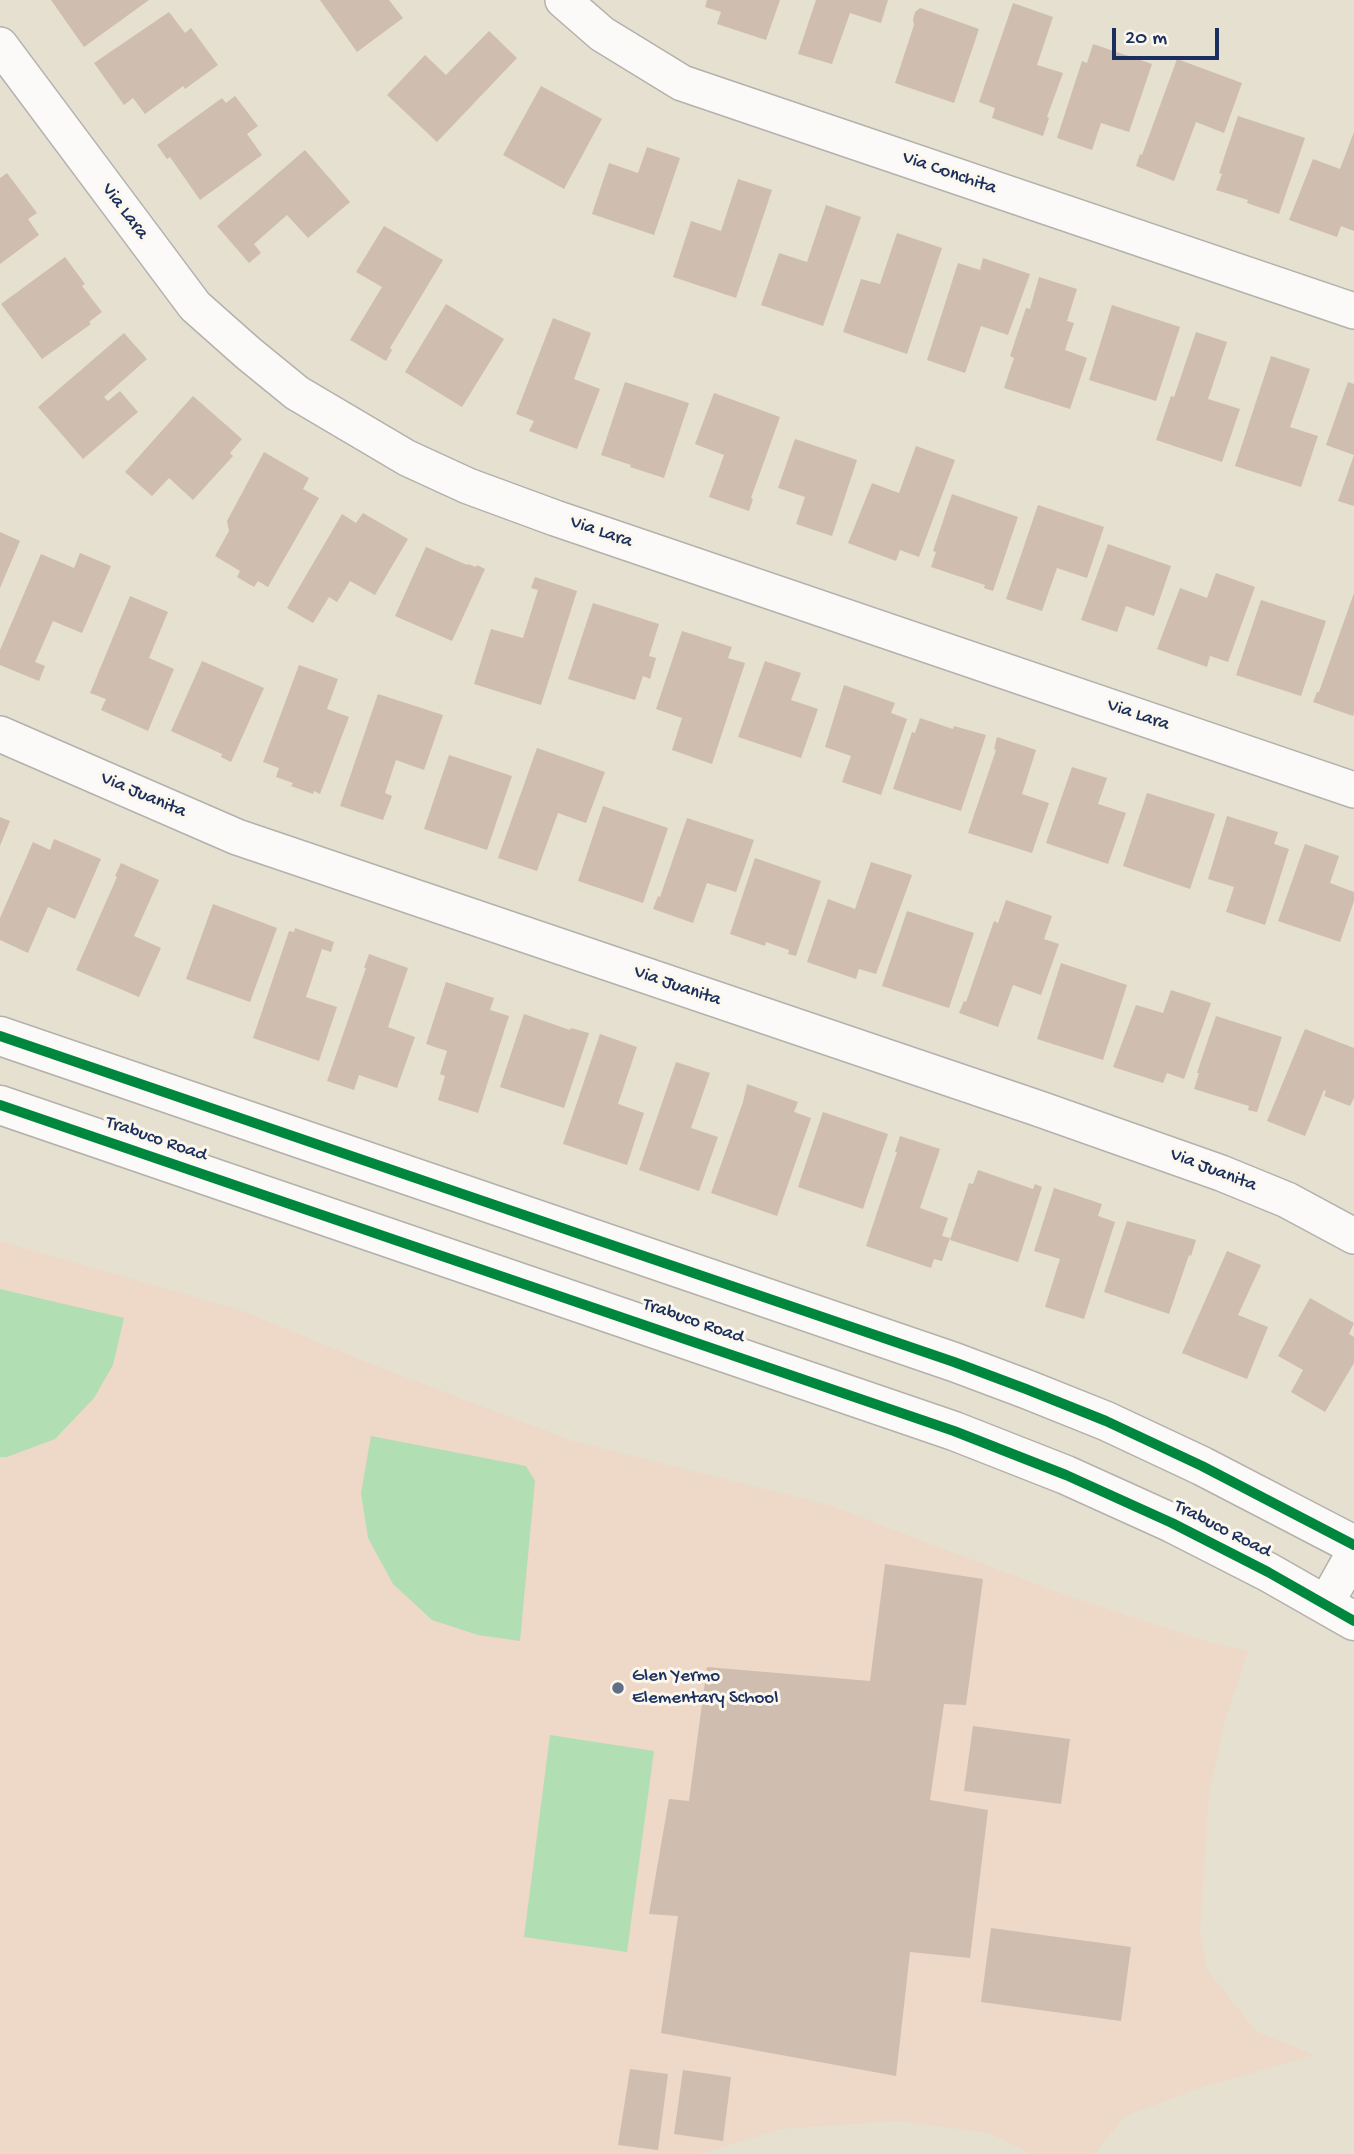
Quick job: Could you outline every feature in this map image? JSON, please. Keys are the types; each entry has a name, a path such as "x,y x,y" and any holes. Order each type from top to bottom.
{"main road":[{"path":"0,1036 1014,1384 1106,1421 1202,1466 1354,1545"},
{"name":"Trabuco Road","path":"0,1105 954,1431 1066,1475 1171,1523 1268,1572 1340,1613"}],"street":[{"name":"Via Conchita","path":"563,0 602,34 682,83 1354,311"},
{"name":"Via Lara","path":"0,46 195,306 297,393 407,458 468,485 555,518 1354,790"},
{"name":"Via Juanita","path":"0,734 237,837 1208,1168 1287,1200 1354,1236"},
{"path":"1340,1613 1354,1553"}],"shaded area":[{"name":"Glen Yermo Elementary School","path":"0,1241 240,1310 376,1366 573,1441 829,1505 1051,1590 1212,1643 1248,1651 1224,1724 1209,1794 1200,1931 1207,1970 1256,2031 1314,2055 1203,2087 1125,2116 1094,2154 1031,2154 989,2133 899,2121 781,2129 701,2154 0,2154"}],"green space":[{"path":"0,1289 124,1318 113,1365 94,1398 55,1439 7,1457 0,1457"},
{"path":"371,1436 526,1466 535,1481 520,1641 478,1635 432,1620 393,1584 368,1538 361,1493"},
{"path":"550,1735 654,1751 627,1952 524,1937"}],"building":[{"path":"51,0 149,0 84,47"},
{"path":"320,0 389,0 403,18 357,52"},
{"path":"707,0 780,0 766,40 717,24 721,12 705,7"},
{"path":"816,0 888,0 881,23 850,13 832,64 798,54"},
{"path":"1013,3 1053,17 1037,65 1063,73 1043,136 992,118 995,108 979,102"},
{"path":"920,8 979,29 954,103 895,83 914,25 915,12"},
{"path":"169,12 185,33 191,28 218,65 145,114 133,98 124,105 94,63"},
{"path":"489,31 517,58 437,142 387,95 425,55 446,75"},
{"path":"1093,44 1152,64 1129,132 1101,123 1092,150 1057,138 1082,61 1087,63"},
{"path":"1177,59 1242,83 1224,133 1196,122 1174,181 1136,166"},
{"path":"541,86 602,119 564,189 503,155"},
{"path":"235,96 258,126 247,134 262,155 200,200 170,157 167,159 157,145 222,98 226,103"},
{"path":"1238,116 1305,138 1279,214 1216,190"},
{"path":"1354,132 1354,231 1341,226 1337,237 1289,220 1313,159 1340,169"},
{"path":"647,147 680,158 654,235 592,214 609,163 638,173"},
{"path":"305,150 350,202 308,238 287,215 254,244 261,253 249,263 217,226"},
{"path":"7,173 37,213 28,219 39,235 0,264 0,178"},
{"path":"738,179 772,190 736,298 673,277 691,221 721,231"},
{"path":"826,205 861,217 823,326 761,305 779,253 807,262"},
{"path":"384,226 443,260 390,348 392,350 386,361 350,340 382,287 356,272"},
{"path":"897,233 942,248 907,354 843,332 861,279 880,284"},
{"path":"65,257 102,312 89,322 91,324 42,359 1,304"},
{"path":"983,258 1030,274 1008,335 981,326 965,373 927,360 958,263 980,270"},
{"path":"1039,277 1077,289 1067,321 1074,323 1065,350 1087,358 1070,409 1004,388 1014,358 1010,356 1026,308 1030,309"},
{"path":"446,304 504,339 462,407 405,372"},
{"path":"1112,305 1180,327 1156,401 1089,380"},
{"path":"553,318 591,333 574,379 600,389 577,449 529,431 534,421 516,414"},
{"path":"1196,332 1227,342 1208,399 1240,409 1222,462 1156,440"},
{"path":"124,333 147,359 104,397 108,401 120,391 138,412 83,459 38,407"},
{"path":"1271,356 1310,369 1290,427 1318,436 1301,487 1235,466"},
{"path":"625,382 689,403 664,478 601,455"},
{"path":"1348,382 1354,384 1354,455 1326,445"},
{"path":"714,393 780,417 751,498 753,499 749,511 709,497 724,455 695,444"},
{"path":"193,396 242,439 230,453 233,456 193,500 169,478 152,496 125,472"},
{"path":"795,439 857,460 832,536 796,524 805,497 778,488"},
{"path":"916,446 955,460 919,557 900,550 896,561 848,543 872,483 899,493"},
{"path":"264,452 309,478 303,489 319,498 268,587 258,581 254,587 237,577 240,571 215,556 229,531 227,521"},
{"path":"1354,455 1354,506 1338,501"},
{"path":"952,494 1018,517 993,591 984,588 985,585 931,567 936,552 933,551"},
{"path":"1038,505 1104,527 1087,578 1057,568 1042,611 1006,599"},
{"path":"363,513 408,539 375,595 350,581 337,602 329,597 313,623 287,608 342,514 356,523"},
{"path":"0,532 20,541 0,588"},
{"path":"1108,544 1171,566 1154,616 1126,606 1117,632 1081,620"},
{"path":"426,547 467,565 477,565 485,569 452,641 395,616"},
{"path":"80,553 111,566 82,633 53,621 35,662 45,666 39,681 0,665 0,650 41,554 74,568"},
{"path":"1216,573 1255,587 1228,662 1210,656 1207,667 1157,649 1180,588 1207,598"},
{"path":"535,577 577,591 541,705 474,684 491,629 523,638 538,590 531,588"},
{"path":"1354,593 1354,712 1353,716 1313,702"},
{"path":"130,596 168,612 149,658 174,669 148,731 101,710 106,699 90,693"},
{"path":"1261,600 1326,621 1301,696 1236,675"},
{"path":"593,603 659,624 649,656 656,658 650,679 643,676 635,700 568,679"},
{"path":"682,631 732,647 728,658 745,663 712,764 672,750 682,718 656,709"},
{"path":"202,661 264,688 231,762 221,757 222,754 171,731"},
{"path":"765,661 801,673 791,700 818,709 801,758 738,737"},
{"path":"299,665 338,679 327,709 349,717 320,794 291,786 293,783 276,777 279,768 263,762"},
{"path":"844,685 895,703 891,713 907,719 881,795 842,782 851,756 825,747"},
{"path":"378,694 443,715 424,770 396,760 385,793 392,796 383,820 340,806"},
{"path":"920,718 953,729 954,726 986,735 961,811 893,789 912,732 915,733"},
{"path":"997,737 1036,750 1022,794 1049,803 1032,853 968,833 996,750"},
{"path":"537,748 605,772 586,823 558,813 537,871 498,858"},
{"path":"449,755 512,776 487,850 424,829"},
{"path":"1072,767 1107,778 1098,804 1126,813 1108,864 1046,843"},
{"path":"1147,793 1215,814 1190,889 1123,866"},
{"path":"603,806 668,828 643,903 578,881"},
{"path":"1227,816 1278,832 1274,844 1289,849 1265,925 1226,912 1234,887 1208,879"},
{"path":"0,817 10,821 0,846"},
{"path":"687,818 754,840 736,892 707,883 693,923 653,909 658,896 660,897"},
{"path":"54,839 101,859 75,919 48,907 28,953 0,940 0,918 33,842 50,850"},
{"path":"1305,844 1339,856 1330,883 1354,892 1354,901 1340,942 1278,921"},
{"path":"755,858 821,881 796,956 788,954 789,950 766,942 765,946 730,934"},
{"path":"871,862 912,875 876,974 859,969 856,979 807,962 828,899 855,909"},
{"path":"121,863 159,880 134,936 161,948 139,997 76,970"},
{"path":"1006,900 1052,916 1044,939 1059,944 1041,995 1013,985 998,1027 959,1013 964,1001 966,1002 994,921 998,923"},
{"path":"213,904 277,928 250,1002 186,979"},
{"path":"907,911 974,933 949,1008 882,986"},
{"path":"295,928 334,942 331,952 322,949 306,997 337,1007 319,1061 253,1038 289,931 294,932"},
{"path":"369,954 408,968 388,1027 415,1037 397,1088 359,1075 354,1090 327,1081"},
{"path":"1061,963 1127,985 1103,1060 1037,1039"},
{"path":"446,982 494,998 490,1010 509,1016 478,1113 438,1100 445,1076 440,1074 447,1051 426,1044"},
{"path":"1171,990 1211,1003 1184,1079 1167,1073 1163,1083 1113,1067 1136,1005 1163,1013"},
{"path":"524,1014 570,1030 571,1028 589,1033 564,1108 500,1087"},
{"path":"1216,1016 1282,1037 1257,1112 1248,1110 1249,1106 1194,1089"},
{"path":"1305,1029 1354,1048 1354,1098 1350,1106 1324,1096 1324,1090 1305,1136 1267,1121"},
{"path":"600,1034 637,1047 618,1104 644,1113 627,1165 563,1144"},
{"path":"676,1062 710,1073 691,1128 718,1137 699,1191 639,1170"},
{"path":"747,1084 798,1102 794,1112 811,1118 777,1216 711,1193"},
{"path":"823,1112 888,1134 863,1209 798,1187"},
{"path":"900,1136 940,1149 920,1208 948,1218 942,1236 950,1238 942,1261 934,1259 931,1268 866,1246"},
{"path":"978,1170 1033,1189 1035,1184 1042,1187 1018,1262 950,1240 969,1183 973,1184"},
{"path":"1054,1188 1102,1204 1098,1216 1115,1222 1084,1319 1045,1307 1060,1259 1034,1251"},
{"path":"1127,1221 1196,1240 1169,1314 1104,1292"},
{"path":"1227,1251 1261,1265 1238,1315 1268,1327 1247,1379 1182,1353"},
{"path":"1310,1298 1354,1323 1349,1334 1354,1337 1354,1363 1325,1412 1291,1392 1303,1370 1278,1356"},
{"name":"Glen Yermo Elementary School","path":"885,1564 983,1579 966,1705 944,1704 930,1800 988,1810 970,1958 910,1952 896,2076 661,2033 678,1916 649,1914 669,1799 689,1801 707,1667 870,1681"},
{"path":"973,1726 1070,1739 1061,1804 964,1791"},
{"path":"991,1928 1131,1947 1121,2021 981,2002"},
{"path":"630,2069 668,2074 658,2150 618,2145"},
{"path":"683,2070 731,2077 723,2141 674,2134"}],"cycle path":[{"path":"0,1036 954,1362 1026,1389 1106,1421 1202,1466 1354,1545"},
{"path":"0,1105 954,1431 1066,1475 1172,1523 1268,1572 1354,1621"}],"place":[{"name":"Glen Yermo Elementary School","path":"618,1688"}]}
